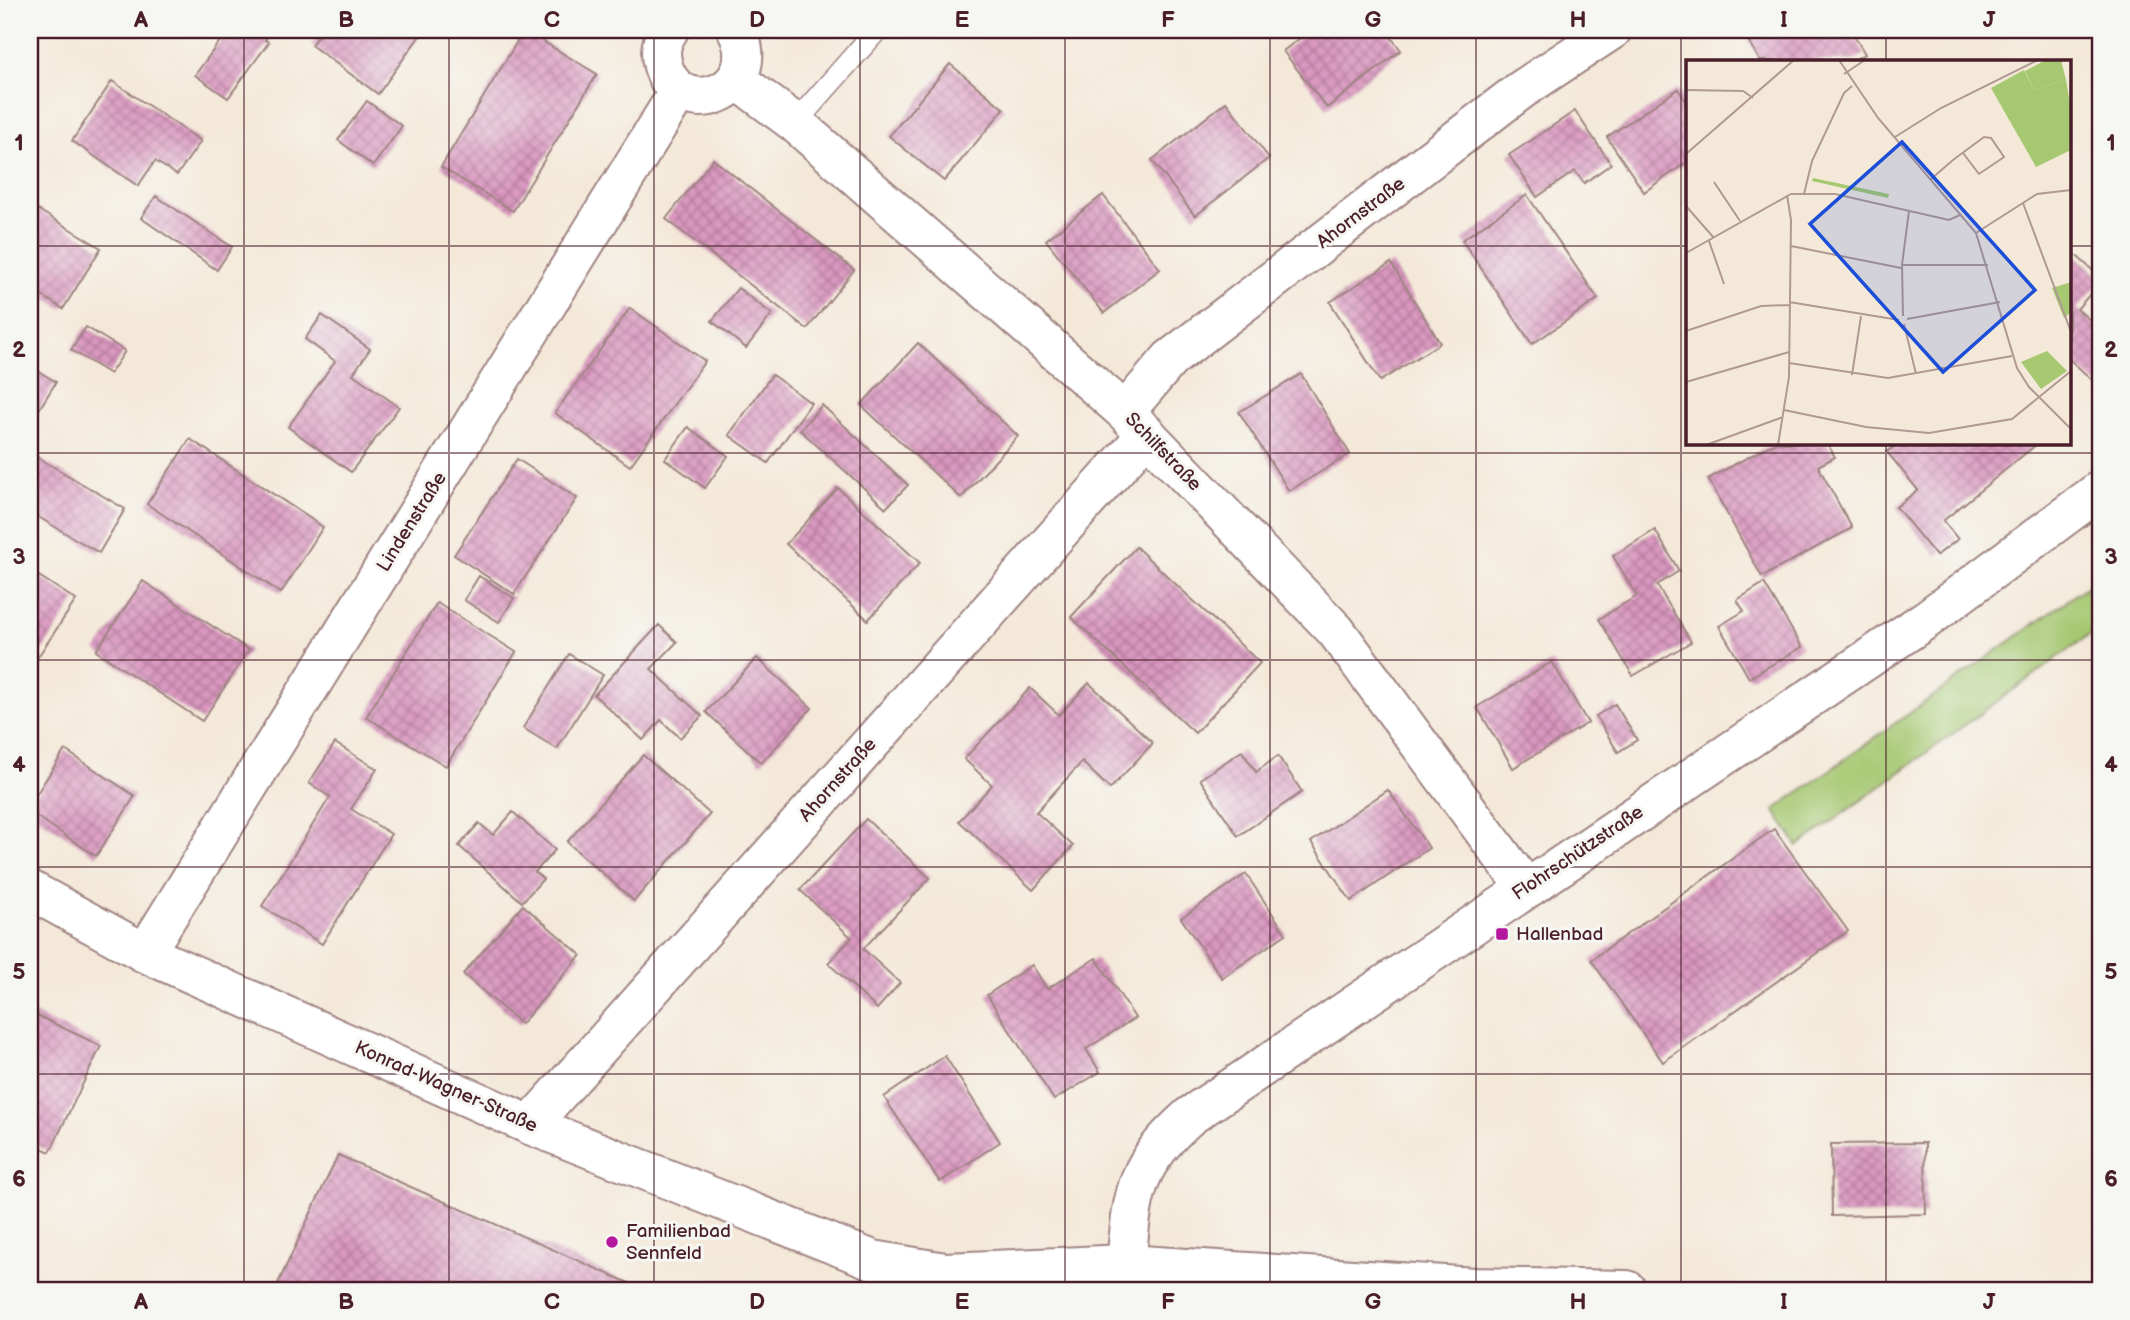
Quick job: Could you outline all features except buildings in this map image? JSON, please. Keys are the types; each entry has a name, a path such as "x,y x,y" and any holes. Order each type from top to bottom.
{"street":[{"path":"664,31 660,55 666,76 680,91 699,98 720,94 737,79 744,66 744,48 737,30"},
{"name":"Ahornstraße","path":"530,1125 1136,423 1170,359 1521,90 1612,30"},
{"name":"Schilfstraße","path":"737,79 795,123 1136,423 1336,631 1525,887"},
{"name":"Lindenstraße","path":"145,953 680,91"},
{"name":"Flohrschützstraße","path":"1126,1264 1133,1192 1145,1164 1167,1136 1189,1116 1525,887 1927,619 2100,490"},
{"name":"Konrad-Wagner-Straße","path":"30,890 145,953 871,1275 1126,1264 1475,1287 1624,1290"}],"lane":[{"path":"795,123 877,30"}],"green space":[{"path":"2100,577 2100,627 1798,846 1774,810"}],"place":[{"name":"Hallenbad","path":"1502,934"},
{"name":"Familienbad Sennfeld","path":"612,1242"}]}
